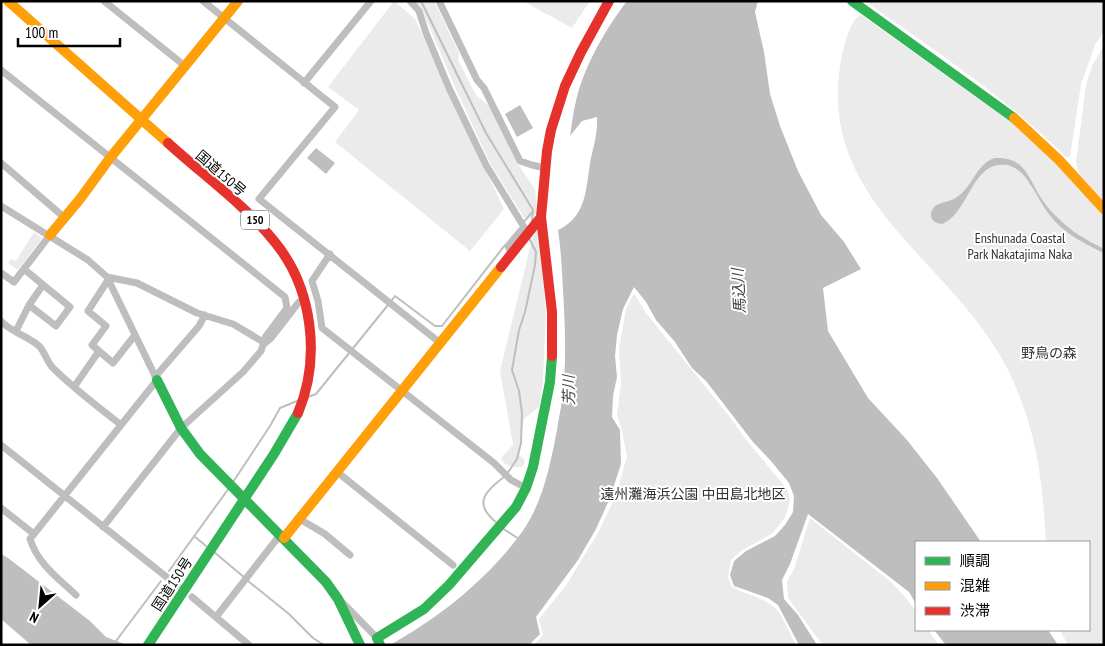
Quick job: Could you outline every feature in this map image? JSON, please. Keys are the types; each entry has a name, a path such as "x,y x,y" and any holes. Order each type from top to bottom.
{"main road":[{"name":"国道150号","path":"8,1 259,224 286,257 307,305 312,343 309,373 300,408 292,425 148,645"},
{"path":"50,235 238,1"},
{"path":"378,641 424,609 450,585 516,507 526,488 533,468 550,382 553,340 541,217 545,168 551,130 565,86 609,1"},
{"path":"852,1 1026,128 1059,160 1104,209"},
{"path":"282,537 541,217"},
{"path":"156,379 181,428 200,454 326,582 338,599 360,645"}],"street":[{"path":"104,1 185,66"},
{"path":"203,1 334,107 259,199 439,342"},
{"path":"304,83 371,1"},
{"path":"410,1 419,11 449,88 486,165 524,227 508,246 511,253"},
{"path":"438,1 520,161 532,166 545,168"},
{"path":"1,70 285,297 287,308 266,336 262,351 243,372 181,428 103,527"},
{"path":"1,163 65,218"},
{"path":"1,206 88,260 107,278 156,379"},
{"path":"1,273 14,282 50,235"},
{"path":"316,280 332,256"},
{"path":"332,256 312,281 318,301 322,328 494,463 510,480 526,488"},
{"path":"24,269 70,307 56,326 29,305"},
{"path":"107,278 137,282 197,314 233,324 265,343"},
{"path":"107,278 88,311 106,326 92,345 113,363 136,335"},
{"path":"16,332 29,305 43,285"},
{"path":"265,343 299,302"},
{"path":"76,595 42,564 30,539 199,326 205,315"},
{"path":"1,333 3,323 31,340 41,348 50,365 121,425"},
{"path":"74,387 99,351"},
{"path":"1,445 169,579"},
{"path":"336,471 453,565"},
{"path":"1,508 34,534"},
{"path":"298,518 325,534 350,555"},
{"path":"216,617 282,537"},
{"path":"192,597 250,645"},
{"path":"338,599 378,641"}],"green space":[{"path":"394,1 415,19 504,209 470,251 335,142 359,110 328,87"},
{"path":"415,1 434,1 459,53 458,60 476,95 490,107 517,163 535,189 537,213 526,221 490,163 422,9"},
{"path":"523,1 590,1 572,28"},
{"path":"865,1 1104,1 1104,31 1095,45 1081,84 1070,157 1066,157 994,94"},
{"name":"野鳥の森","path":"861,15 1011,122 1055,163 1104,216 1104,645 1068,645 1061,631 1090,631 1090,541 1046,541 1040,475 1032,434 1026,413 1008,370 984,330 893,226 867,190 847,150 838,106 842,55 846,39 857,17"},
{"path":"1104,45 1104,201 1080,175 1076,162 1086,85 1092,66"},
{"path":"534,231 539,231 546,313 543,381 539,407 524,419 518,454 524,459 525,463 521,467 515,467 507,465 501,459 513,445 500,371"},
{"path":"34,232 42,238 18,270 8,263 11,259 16,261"},
{"name":"遠州灘海浜公園 中田島北地区","path":"634,293 646,313 787,489 790,500 785,517 773,533 741,551 731,560 728,577 732,587 768,603 777,610 796,645 534,645 543,635 539,619 567,584 599,531 616,495 627,456 617,415 621,384 619,348 626,309"},
{"name":"遠州灘海浜公園 中田島北地区","path":"810,518 892,583 915,611 915,631 929,631 939,645 822,644 788,598 787,581 794,569"}],"water":[{"path":"627,1 758,1 755,12 764,52 770,94 780,126 798,171 821,215 844,242 861,269 823,288 828,331 868,398 907,440 937,478 980,541 915,541 915,602 909,592 808,514 790,564 782,580 784,599 798,615 817,645 799,645 778,605 768,598 734,586 730,575 734,561 746,551 775,536 785,525 793,512 794,496 789,483 753,442 706,381 692,368 634,287 623,309 617,335 615,356 617,377 613,396 612,417 620,430 621,464 610,498 596,529 578,560 536,617 540,634 529,645 390,645 445,609 494,566 522,532 540,496 557,430 565,373 564,317 558,230 574,218 583,202 597,129 597,117 582,121 570,136 573,114 584,75 611,24"},
{"path":"520,105 533,128 517,137 505,114"},
{"path":"316,148 335,163 326,174 307,158"},
{"path":"995,158 1012,160 1023,168 1053,214 1073,231 1104,249 1104,253 1079,240 1058,224 1046,210 1023,175 1007,165 995,166 986,171 978,179 951,218 942,224 935,222 931,218 931,212 935,206 960,195 983,165"},
{"path":"1,554 90,621 106,637 127,645 31,645 1,619"},
{"path":"935,631 1049,631 1058,645 946,645"}],"waterway":[{"path":"421,1 486,133 533,210 532,221"},
{"path":"524,222 532,212"},
{"path":"507,474 517,459 521,443 522,413 519,391 512,370 519,330 525,312 535,265 536,252 529,238"},
{"path":"391,301 395,296 435,326 442,326 505,245"},
{"path":"308,397 316,394 388,305"},
{"path":"233,482 280,408 297,401"},
{"path":"497,523 485,510 483,504 487,493 504,477"},
{"path":"169,571 229,488"},
{"path":"502,528 519,539"},
{"path":"194,536 206,546"},
{"path":"214,552 245,578"},
{"path":"113,645 161,581"},
{"path":"248,581 289,614 313,638 324,645"}],"tunnel":[{"path":"169,579 186,592"}],"traffic: fast":[{"path":"852,1 1014,118"},
{"path":"380,645 377,638 424,609 449,585 516,507 526,488 533,467 550,382 552,356"},
{"path":"157,380 181,428 200,454 326,582 338,599 360,645"},
{"path":"148,645 274,454 298,413"}],"traffic: slow":[{"path":"8,1 168,143"},
{"path":"50,235 238,1"},
{"path":"1014,118 1059,160 1104,209"},
{"path":"284,538 501,267"}],"traffic: jam":[{"path":"552,356 552,312 541,217 547,151 551,130 565,86 609,1"},
{"path":"168,143 237,202 262,227 287,260 297,280 305,302 311,347 305,392 298,413"},
{"path":"501,267 541,217"}],"park label":[{"name":"Enshunada Coastal Park Nakatajima Naka","path":"1020,246"}],"water label":[{"name":"馬込川","path":"739,291"},
{"name":"芳川","path":"569,390"}]}
